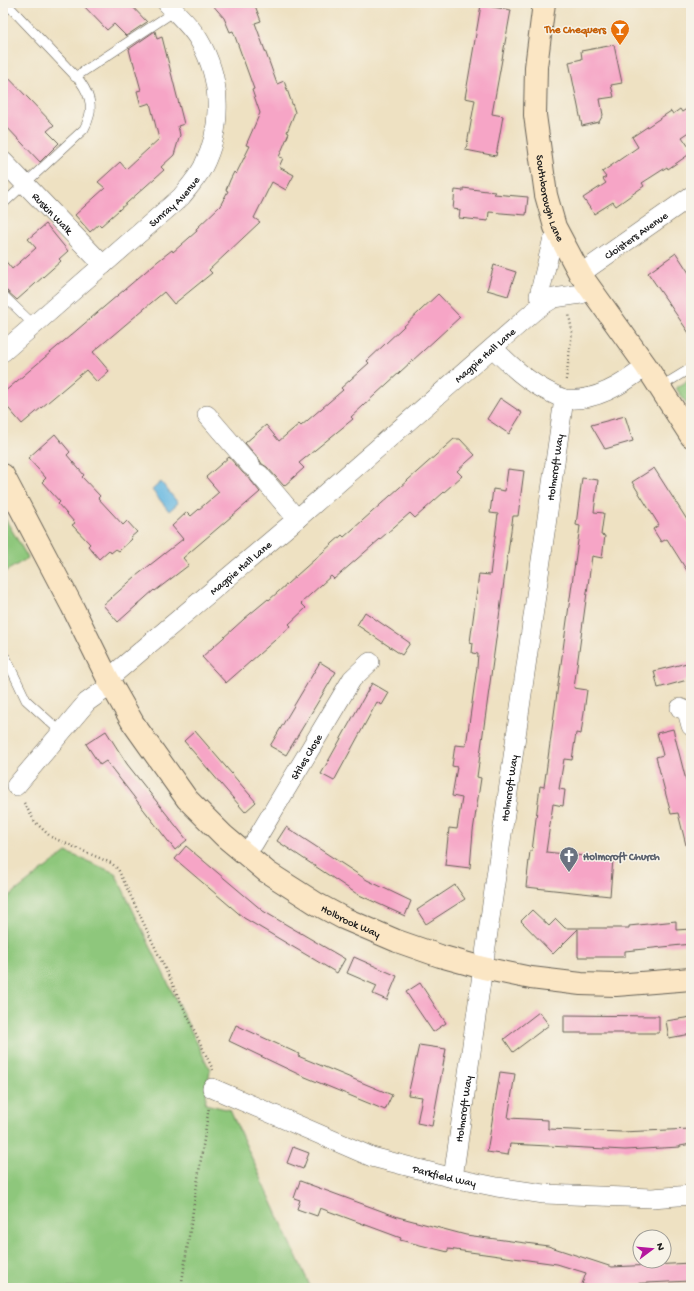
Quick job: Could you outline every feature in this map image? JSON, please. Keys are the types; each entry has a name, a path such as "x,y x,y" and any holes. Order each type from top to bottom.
{"street":[{"name":"Southborough Lane","path":"544,3 536,67 535,115 546,195 553,221 560,237 585,281 646,366 691,436"},
{"name":"Sunray Avenue","path":"3,352 181,197 193,183 210,152 217,117 217,99 212,68 199,39 190,26 171,7"},
{"name":"Ruskin Walk","path":"3,161 103,265"},
{"name":"Cloisters Avenue","path":"585,281 691,196"},
{"path":"544,304 539,296 552,242 560,237"},
{"name":"Magpie Hall Lane","path":"16,786 87,702 96,694 111,684 297,519 544,304 554,298 581,294 585,281"},
{"path":"493,348 516,370 536,385 564,399 590,398 620,385 646,366"},
{"name":"Holmcroft Way","path":"453,1178 564,399"},
{"path":"207,414 297,519"},
{"path":"3,475 111,684"},
{"name":"Stiles Close","path":"244,853 254,843 352,680 370,662"},
{"name":"Holbrook Way","path":"111,684 133,723 187,799 224,836 244,853 292,888 343,918 440,956 483,968 531,978 580,984 616,985 691,979"},
{"path":"680,708 687,711 691,726"},
{"name":"Parkfield Way","path":"212,1088 372,1157 453,1178 497,1187 544,1194 652,1198 691,1195"}],"lane":[{"path":"3,204 84,130 89,119 90,99 76,77 6,3"},
{"path":"76,77 171,7"},
{"path":"3,295 34,325"},
{"path":"660,387 691,368"},
{"path":"6,658 26,700 62,733"}],"path":[{"path":"564,399 572,332 565,296"},
{"path":"16,786 35,822 51,837 111,863 118,869 214,1071 181,1288"}],"green space":[{"path":"691,380 691,410 676,388"},
{"path":"3,515 28,558 3,573"},
{"path":"66,852 115,873 210,1070 205,1104 230,1110 311,1288 3,1288 3,901"}],"water":[{"path":"161,482 178,503 169,511 152,490"}],"building":[{"path":"81,3 129,3 147,22 126,36 114,24 107,30"},
{"path":"211,3 254,3 261,21 255,23 277,84 284,81 295,112 287,132 289,133 279,157 283,158 279,167 294,175 286,190 272,182 254,218 260,222 209,270 212,273 174,304 164,292 93,352 109,371 97,382 86,370 22,424 3,402 3,393 158,261 172,250 173,252 197,231 196,229 220,206 228,191 226,190 234,172 236,174 250,146 246,145 260,113 252,90 254,89 233,31 230,32 224,18"},
{"path":"481,5 511,10 492,114 503,116 496,156 466,150 475,100 465,98"},
{"path":"155,31 157,39 162,37 184,124 178,126 180,135 174,155 161,167 164,170 101,226 99,224 90,232 75,215 105,188 98,182 120,162 126,169 159,139 150,103 141,106 137,91 141,90 129,49"},
{"name":"The Chequers","path":"614,45 622,83 611,85 614,97 600,99 603,115 599,122 582,126 569,62 582,59 581,51"},
{"path":"3,72 54,125 47,131 59,143 40,162 3,123"},
{"path":"691,106 691,131 682,137 691,150 691,153 668,169 667,167 642,183 644,186 616,206 613,202 594,214 583,198 606,183 603,179 606,177 602,172 638,147 632,137 671,111 673,114 680,109 682,112"},
{"path":"463,188 495,192 494,194 528,197 526,215 489,212 488,221 459,218 460,210 453,209 455,190 463,191"},
{"path":"46,224 68,251 59,259 61,261 17,300 3,289 3,258 12,269 36,248 28,239"},
{"path":"676,253 691,276 691,336 648,273"},
{"path":"494,265 516,272 508,296 487,290"},
{"path":"438,294 460,317 351,417 353,419 299,463 304,468 284,486 267,467 262,464 245,443 266,425 279,441 299,424 301,426 343,390 341,388 369,363 367,361"},
{"path":"500,398 522,413 509,434 487,419"},
{"path":"625,416 633,441 605,449 591,425"},
{"path":"55,434 70,452 67,455 84,475 82,477 100,496 98,498 123,525 127,521 137,532 119,551 116,549 111,553 109,550 99,559 88,546 90,544 72,525 75,523 58,504 60,502 42,482 46,478 28,458"},
{"path":"454,439 460,439 475,455 457,471 462,476 415,518 410,513 334,579 331,576 301,603 306,608 289,624 291,626 226,683 202,657 342,535 344,537"},
{"path":"229,457 260,492 183,558 189,565 155,591 154,590 118,622 103,605 136,576 183,539 172,526 187,512 191,516 219,492 206,477"},
{"path":"654,468 691,526 691,577 667,539 661,542 653,529 659,525 632,482"},
{"path":"508,469 524,471 518,516 513,516 477,777 481,778 473,831 470,868 445,865 449,828 457,829 462,798 452,796 457,767 452,766 455,745 466,746 478,654 472,653 473,643 470,642 479,574 490,575 498,514 490,513 493,489 505,491"},
{"path":"582,478 598,480 594,512 604,513 601,535 605,536 602,558 592,556 574,688 587,690 581,734 576,733 572,760 564,759 559,789 565,790 563,806 553,804 546,852 613,859 610,896 526,887 540,786 544,787 580,526 576,525"},
{"path":"365,612 410,643 402,655 357,625"},
{"path":"320,662 336,672 286,755 270,746"},
{"path":"691,662 691,679 658,688 654,671"},
{"path":"372,683 389,693 382,705 377,702 334,781 321,774"},
{"path":"673,729 691,800 691,845 686,845 678,813 671,814 656,757 663,755 657,733"},
{"path":"106,731 127,764 187,840 175,850 106,761 100,765 86,744"},
{"path":"195,731 256,802 245,812 184,741"},
{"path":"286,827 367,880 411,901 405,916 357,894 277,841"},
{"path":"186,846 263,911 345,959 337,973 244,918 175,859"},
{"path":"455,885 465,899 426,924 417,910"},
{"path":"532,910 549,926 556,919 565,928 629,928 629,926 676,921 676,930 691,929 691,944 625,951 625,957 578,957 578,929 553,954 521,921"},
{"path":"354,957 397,976 387,1000 373,994 377,986 347,973"},
{"path":"420,983 446,1023 433,1032 406,992"},
{"path":"539,1012 549,1025 513,1052 504,1039"},
{"path":"564,1015 659,1016 659,1033 564,1033"},
{"path":"691,1017 691,1034 669,1038 666,1021"},
{"path":"236,1025 299,1054 298,1056 392,1095 385,1110 298,1074 229,1041"},
{"path":"419,1045 446,1049 432,1126 417,1123 422,1097 408,1095"},
{"path":"500,1072 515,1074 508,1118 548,1120 548,1129 621,1132 691,1129 691,1144 680,1147 625,1150 510,1144 508,1155 487,1152"},
{"path":"293,1147 309,1153 303,1169 287,1163"},
{"path":"300,1181 398,1217 466,1235 548,1246 612,1267 632,1266 632,1269 672,1269 672,1264 691,1263 691,1281 602,1285 601,1288 594,1288 582,1284 586,1273 557,1264 448,1249 448,1252 400,1240 401,1238 320,1208 317,1216 297,1209 300,1200 294,1198"}],"place":[{"name":"The Chequers","path":"620,46"},
{"name":"Holmcroft Church","path":"569,873"}]}
